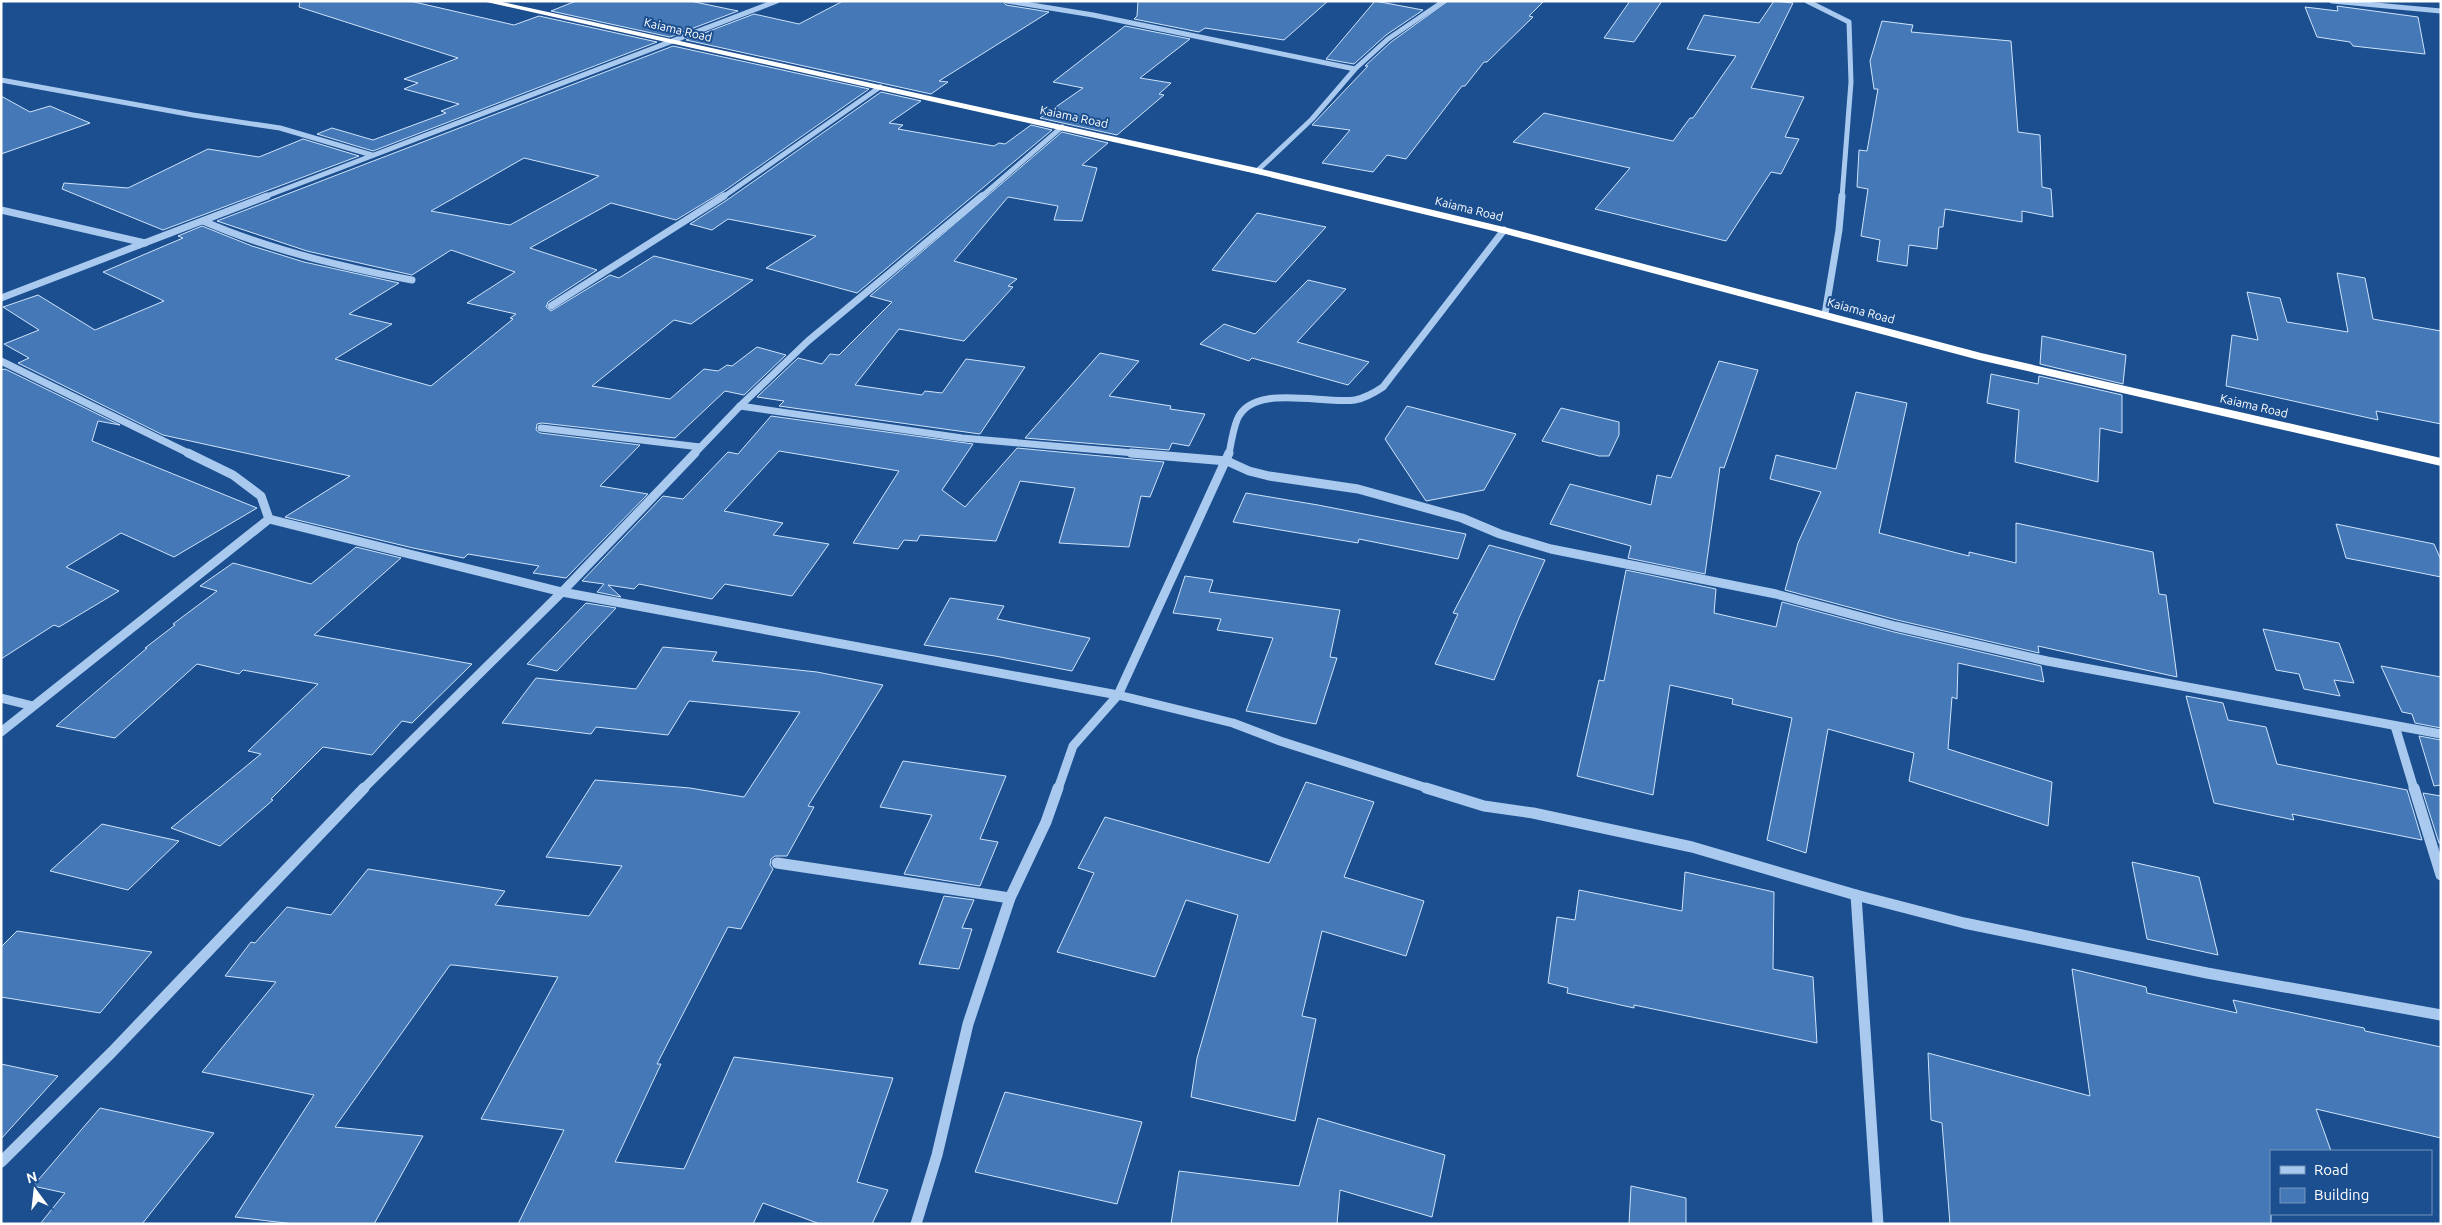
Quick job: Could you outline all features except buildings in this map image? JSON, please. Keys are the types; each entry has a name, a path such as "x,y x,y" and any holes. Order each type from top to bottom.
{"highway":[{"name":"Kaiama Road","path":"486,1 1257,170 1504,230 1979,356 2441,462"}],"street":[{"path":"1,298 777,1"},
{"path":"1007,1 1092,15 1355,69"},
{"path":"1807,1 1849,22 1852,40 1839,230 1824,314"},
{"path":"2332,1 2441,11"},
{"path":"1257,170 1312,120 1355,69 1388,40 1442,2"},
{"path":"1,80 193,115 280,128 372,155"},
{"path":"551,306 716,202 880,87"},
{"path":"1,1162 112,1052 364,788 562,592 740,406 808,341 922,248 1062,127"},
{"path":"1,210 145,243"},
{"path":"203,221 244,237 341,267 412,280"},
{"path":"916,1224 937,1155 968,1024 1010,898 1046,822 1073,746 1118,695 1227,461 1236,419 1248,405 1272,398 1354,400 1372,395 1383,387 1504,230"},
{"path":"1,362 233,475 261,496 269,519"},
{"path":"740,406 962,438 1227,461 1249,471 1270,476 1358,489 1462,518 1500,534 1551,549 1776,594 1894,626 2047,661 2441,734"},
{"path":"541,428 700,447"},
{"path":"269,519 562,592 1118,695 1233,723 1280,742 1484,806 1533,813 1692,846 1856,895 1974,925 2207,973 2360,999 2441,1016"},
{"path":"1,732 269,519"},
{"path":"1,698 33,706"},
{"path":"2395,726 2441,875"},
{"path":"777,863 1010,898"},
{"path":"1856,895 1878,1224"}]}
